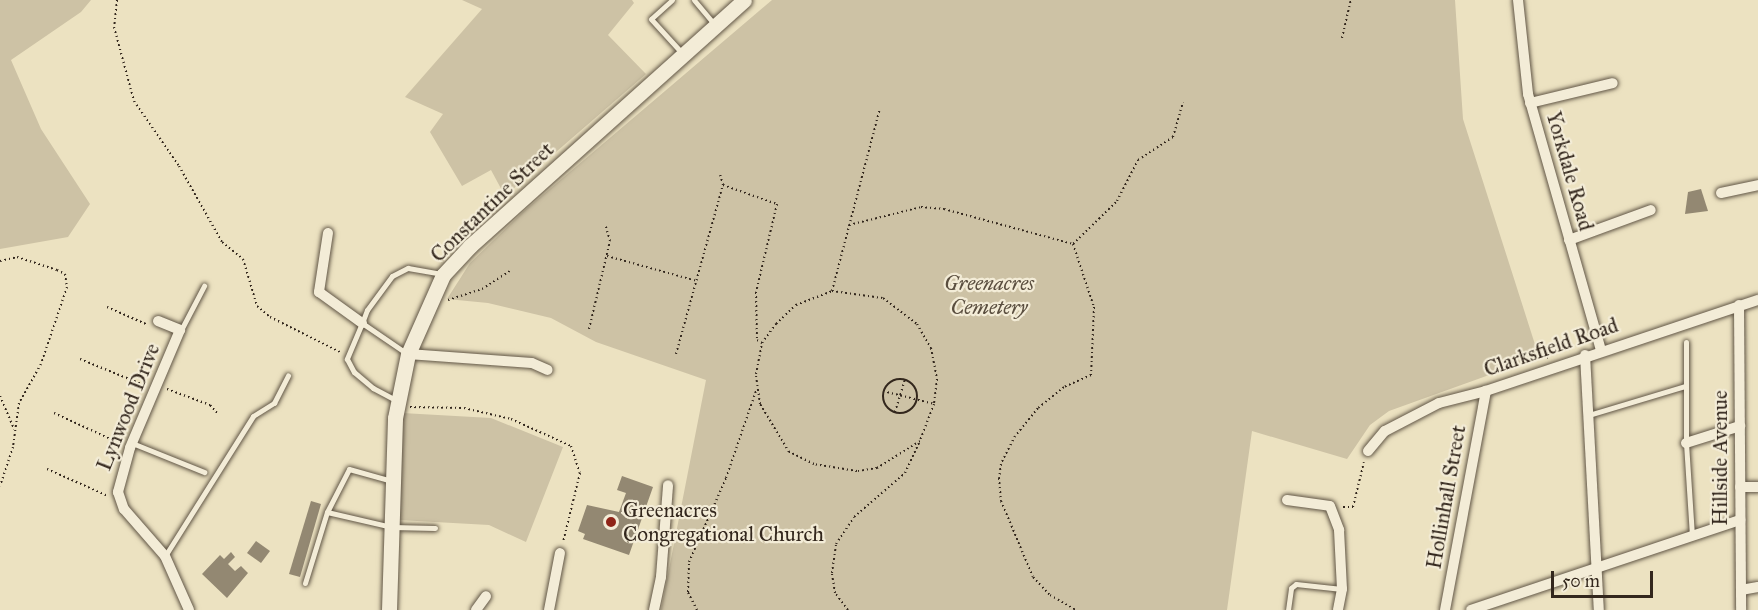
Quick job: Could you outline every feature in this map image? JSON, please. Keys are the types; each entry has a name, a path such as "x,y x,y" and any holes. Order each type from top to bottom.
{"street":[{"name":"Constantine Street","path":"388,610 397,402 408,354 430,299 444,275 470,246 744,0"},
{"name":"Yorkdale Road","path":"1518,0 1530,103 1601,350"},
{"path":"1530,103 1613,83"},
{"path":"1721,193 1758,185"},
{"path":"1569,240 1651,210"},
{"path":"328,232 319,292 362,323"},
{"name":"Clarksfield Road","path":"1368,451 1384,431 1439,402 1486,391 1585,355 1758,300"},
{"name":"Hillside Avenue","path":"1739,305 1741,610"},
{"name":"Lynwood Drive","path":"158,321 180,330 118,482 119,501 165,556 189,610"},
{"path":"408,354 532,363 548,370"},
{"path":"1585,355 1599,610"},
{"name":"Hollinhall Street","path":"1445,610 1486,391"},
{"path":"1686,443 1740,426"},
{"path":"654,610 661,577 668,484"},
{"path":"1740,487 1758,487"},
{"path":"1287,500 1330,507 1339,530 1342,589 1338,610"},
{"path":"1471,610 1740,520"},
{"path":"549,610 560,553"},
{"path":"1741,591 1758,587"},
{"path":"476,610 486,596"}],"lane":[{"path":"672,0 651,19 683,54"},
{"path":"694,0 715,26"},
{"path":"397,402 373,388 354,372 347,359 379,291 392,276 408,268 444,275"},
{"path":"180,330 204,286"},
{"path":"362,323 408,354"},
{"path":"1686,342 1686,443 1692,536"},
{"path":"165,556 253,416 274,403 288,375"},
{"path":"1588,416 1685,386"},
{"path":"131,446 204,472"},
{"path":"305,583 327,512 349,469 393,481"},
{"path":"327,512 392,526 435,528"},
{"path":"1288,610 1296,584 1342,589"}],"path":[{"path":"117,0 114,27 134,101 179,166 222,242 243,259 257,306 270,317 342,353 347,346"},
{"path":"1342,38 1351,0"},
{"path":"1072,244 1118,201 1138,160 1173,137 1183,102"},
{"path":"832,291 880,108"},
{"path":"676,354 723,185 720,174"},
{"path":"723,185 777,204 756,292 757,339 762,343"},
{"path":"849,225 921,207 944,209 1072,244"},
{"path":"589,329 610,241 606,227"},
{"path":"1072,244 1094,307 1091,375 1064,387 1038,408 1015,436 1001,464 999,478 1001,501 1033,577 1050,595 1076,610"},
{"path":"607,256 697,281"},
{"path":"0,261 17,257 57,270 65,274 67,287 41,364 19,403 15,432 0,486"},
{"path":"430,299 453,301 482,290 510,271"},
{"path":"697,610 688,592 689,562 726,478 757,388 762,343 776,324 796,305 832,291 883,298 917,324 935,361 934,404 905,473 854,517 836,544 832,573 835,592 848,610"},
{"path":"107,307 146,324 158,321"},
{"path":"1520,354 1548,356 1552,368"},
{"path":"80,359 210,405 218,414"},
{"path":"905,379 916,390 916,401 905,412 895,412 884,401 883,391 890,382 905,379"},
{"path":"895,412 905,379"},
{"path":"757,388 772,429 789,452 814,464 846,471 877,468 920,441"},
{"path":"883,391 934,404"},
{"path":"0,396 15,432"},
{"path":"397,402 473,410 511,419 571,446 580,473 560,553"},
{"path":"54,413 131,446"},
{"path":"1330,507 1353,507 1368,451"},
{"path":"47,469 119,501"}],"green space":[{"path":"0,0 91,0 81,12 11,60 41,129 90,204 68,237 0,249"},
{"path":"462,0 632,0 634,3 608,35 646,74 505,196 491,170 462,186 430,132 443,114 405,97 482,9"},
{"name":"Greenacres Cemetery","path":"772,0 1455,0 1463,119 1539,357 1389,411 1370,425 1347,459 1252,431 1227,610 661,610 706,380 596,342 551,318 488,303 447,299 470,263 524,211"},
{"path":"402,413 491,418 563,447 526,542 489,525 399,520"}],"building":[{"path":"1701,189 1708,211 1685,214 1688,192"},
{"name":"Greenacres Congregational Church","path":"622,476 653,487 629,555 583,539 585,534 578,531 587,505 619,512 626,493 617,490"},
{"path":"311,501 321,504 300,577 289,574"},
{"path":"256,541 270,551 261,563 247,553"},
{"path":"231,552 235,557 228,564 235,571 241,566 248,573 227,598 202,574 220,555 224,559"}],"place":[{"name":"Greenacres Congregational Church","path":"611,522"}]}
